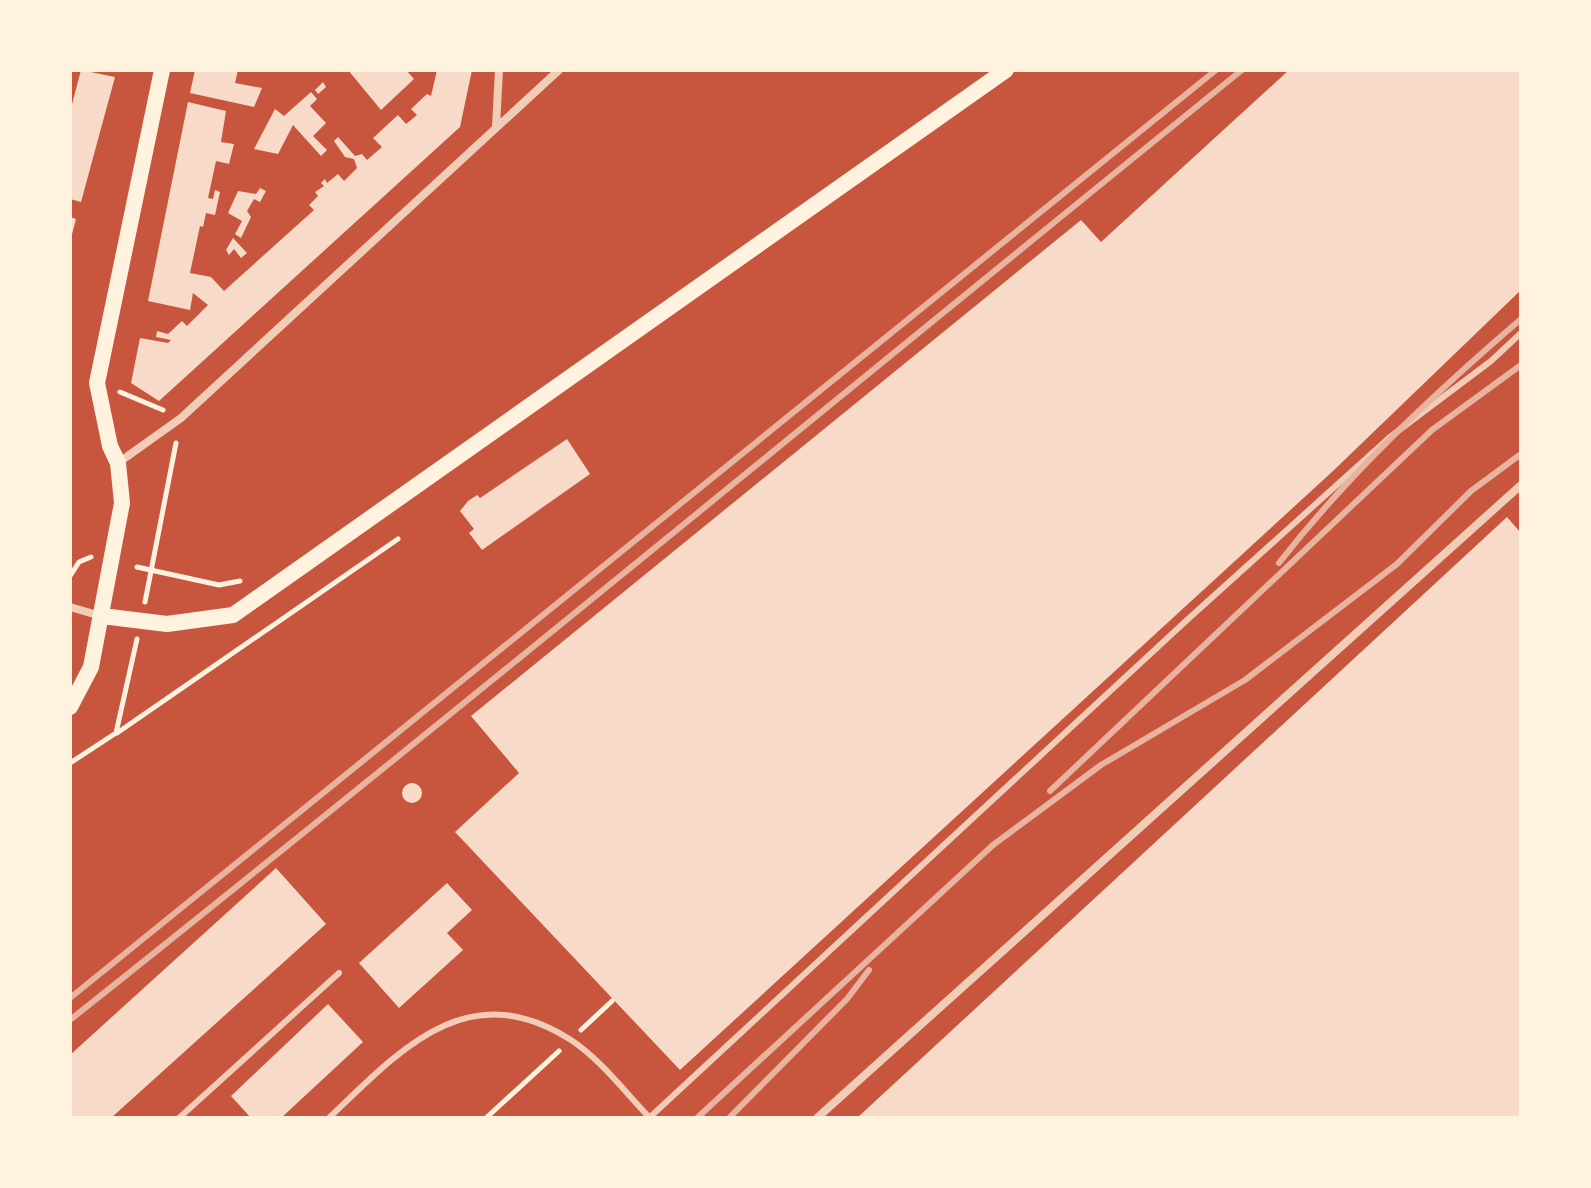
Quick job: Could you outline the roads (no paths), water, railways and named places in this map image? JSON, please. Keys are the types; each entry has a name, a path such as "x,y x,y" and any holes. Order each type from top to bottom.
{"main road":[{"path":"70,707 91,667 122,503 118,463 110,446 97,383 162,70"},
{"path":"102,616 167,624 233,615 1006,70"}],"street":[{"path":"496,126 499,70"},
{"path":"118,463 181,418 559,70"},
{"path":"817,1118 1521,485"},
{"path":"70,607 102,616"}],"lane":[{"path":"329,1118 400,1050 468,1014 520,1015 571,1040 650,1118 1187,620 1390,437 1491,361 1521,333"},
{"path":"179,1118 339,973"}],"railway":[{"path":"70,998 1216,70"},
{"path":"70,1020 1242,70"},
{"path":"1279,563 1306,529 1394,435 1521,319"},
{"path":"1050,791 1432,430 1521,365"},
{"path":"697,1118 993,845 1101,765 1245,680 1397,564 1471,491 1521,454"},
{"path":"729,1118 847,999 869,970"}]}
